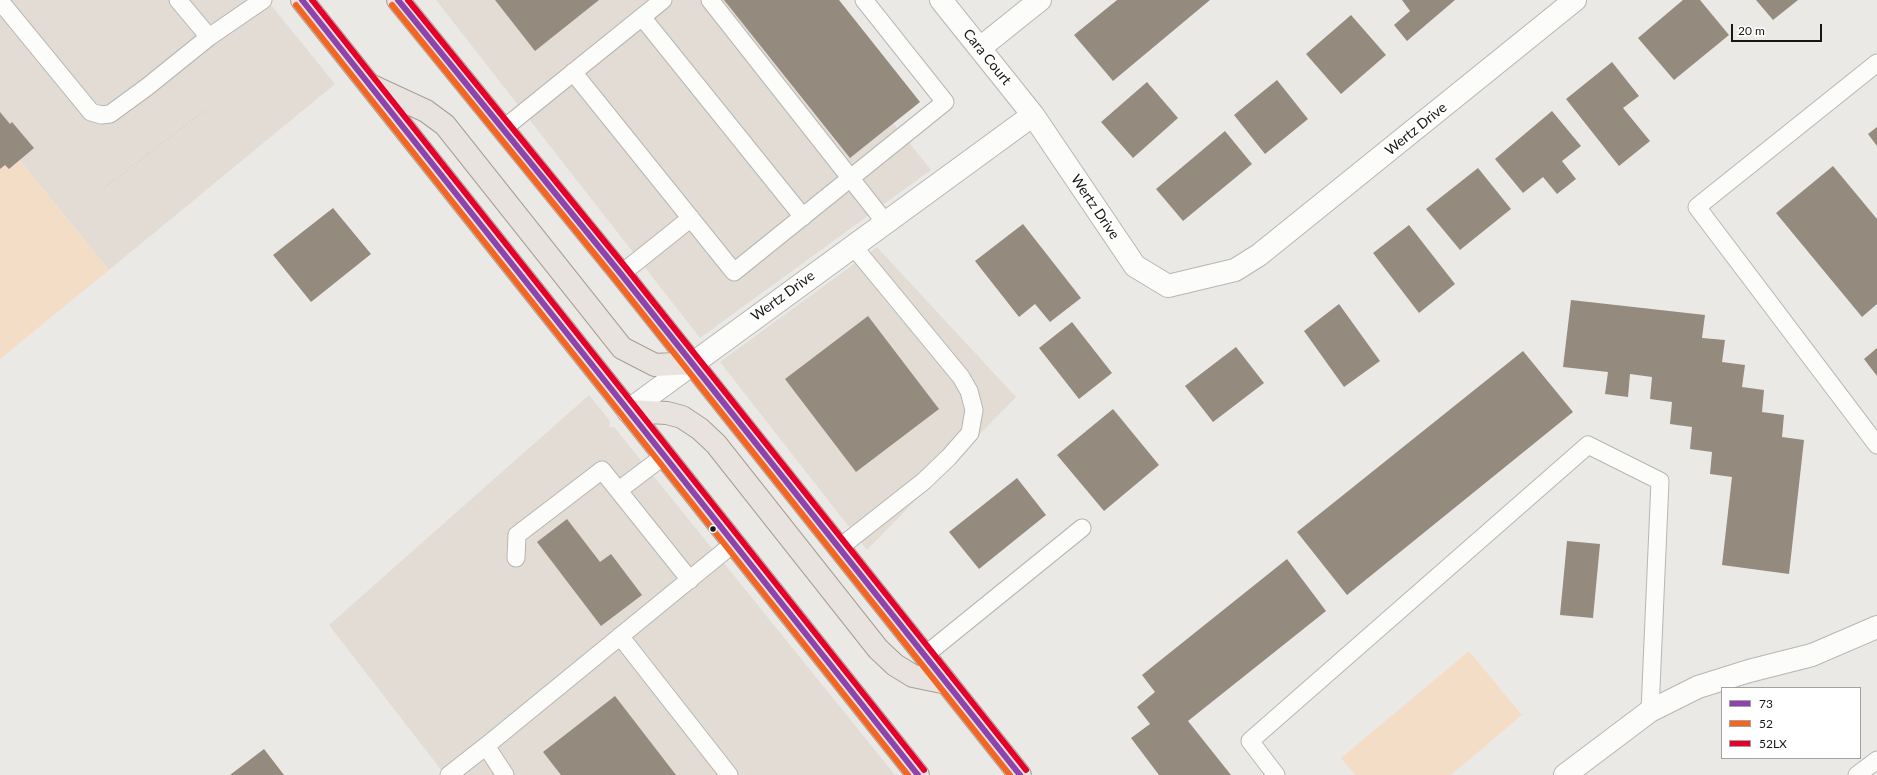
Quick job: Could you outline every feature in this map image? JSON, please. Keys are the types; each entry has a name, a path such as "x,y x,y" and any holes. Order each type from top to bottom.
{"main road":[{"path":"302,0 918,775"},
{"path":"398,0 621,274 1020,775"},
{"path":"369,85 426,111 445,125 622,348 655,365 692,363"},
{"path":"628,410 667,413 682,417 700,428 716,444 878,650 895,665 913,676 947,683"}],"street":[{"name":"Cara Court","path":"941,0 1034,115"},
{"path":"980,48 1040,0"},
{"name":"Wertz Drive","path":"628,410 1034,115 1135,266 1168,286 1235,270 1259,255 1575,0"},
{"path":"1565,775 1650,711 1698,686 1748,671 1812,655 1877,627"}],"lane":[{"path":"178,0 209,37"},
{"path":"0,1 91,112 101,116 110,114 147,87 209,37 263,0"},
{"path":"503,129 663,0"},
{"path":"710,0 852,178 885,222"},
{"path":"573,72 734,272 946,102 864,0"},
{"path":"642,17 802,217"},
{"path":"1877,63 1698,207 1877,444"},
{"path":"621,274 691,218"},
{"path":"839,548 924,481 949,457 970,433 974,410 969,391 961,377 853,246"},
{"path":"1276,775 1250,741 1588,445 1660,481 1650,711"},
{"path":"619,490 664,456"},
{"path":"516,558 517,535 602,470 690,580"},
{"path":"924,656 1082,528"},
{"path":"449,775 733,544"},
{"path":"620,636 729,775"},
{"path":"486,746 505,775"},
{"path":"1857,775 1877,760"}],"path":[{"path":"104,188 207,109"}],"shaded area":[{"path":"0,0 267,0 335,84 109,270 0,136"},
{"path":"436,0 795,0 931,170 700,338"},
{"path":"0,136 109,270 0,359"},
{"path":"877,247 1016,397 867,550 720,362"},
{"path":"589,395 610,421 609,427 614,427 895,775 445,775 329,625"},
{"path":"1469,651 1522,715 1451,775 1355,775 1341,758"}],"building":[{"path":"495,0 599,0 535,51"},
{"path":"724,0 839,0 920,102 850,158"},
{"path":"1117,0 1210,0 1113,81 1074,35"},
{"path":"1402,0 1455,0 1407,41 1394,25 1410,11"},
{"path":"1683,0 1700,0 1729,35 1674,80 1638,38"},
{"path":"1756,0 1798,0 1773,20"},
{"path":"1351,15 1386,55 1341,94 1306,54"},
{"path":"1612,62 1639,96 1623,108 1650,141 1619,166 1566,99"},
{"path":"1277,80 1308,119 1265,154 1234,115"},
{"path":"1147,82 1178,118 1133,158 1101,122"},
{"path":"1552,111 1581,146 1562,161 1576,179 1557,194 1543,177 1523,193 1495,159"},
{"path":"0,112 10,124 12,122 34,148 9,169 5,165 0,169"},
{"path":"1877,127 1877,146 1868,134"},
{"path":"1225,131 1252,164 1183,221 1156,189"},
{"path":"1833,166 1877,219 1877,304 1862,317 1776,213"},
{"path":"1478,168 1511,209 1460,250 1426,209"},
{"path":"333,208 371,254 311,302 273,255"},
{"path":"1023,224 1081,298 1050,322 1035,304 1019,317 975,261"},
{"path":"1409,225 1455,284 1419,313 1373,253"},
{"path":"1571,300 1705,315 1702,338 1725,340 1722,362 1745,365 1742,387 1764,390 1762,412 1784,415 1782,437 1804,440 1789,574 1722,565 1732,477 1710,474 1712,452 1690,449 1692,427 1670,424 1672,402 1650,399 1652,377 1630,374 1628,397 1605,394 1608,372 1563,367"},
{"path":"1339,304 1380,361 1344,387 1304,331"},
{"path":"868,316 939,409 856,472 785,379"},
{"path":"1072,322 1112,373 1079,399 1039,348"},
{"path":"1236,347 1264,383 1213,422 1185,386"},
{"path":"1877,348 1877,376 1864,359"},
{"path":"1523,351 1573,412 1347,595 1297,532"},
{"path":"1113,409 1159,465 1104,511 1057,455"},
{"path":"1017,478 1046,515 979,569 949,532"},
{"path":"567,519 600,562 611,554 642,595 601,626 537,542"},
{"path":"1567,541 1600,544 1593,618 1560,615"},
{"path":"1287,559 1326,611 1188,721 1231,775 1159,775 1131,738 1150,724 1137,707 1155,692 1142,675"},
{"path":"615,696 676,775 561,775 543,752"},
{"path":"264,749 284,775 230,775"}],"transit line":[{"name":"73","path":"302,0 918,775"},
{"name":"52LX","path":"312,0 924,770"},
{"name":"73","path":"398,0 621,274 1020,775"},
{"name":"52LX","path":"408,0 627,269 1026,770"},
{"name":"52","path":"296,5 908,775"},
{"name":"52","path":"392,5 615,279 1010,775"}]}
